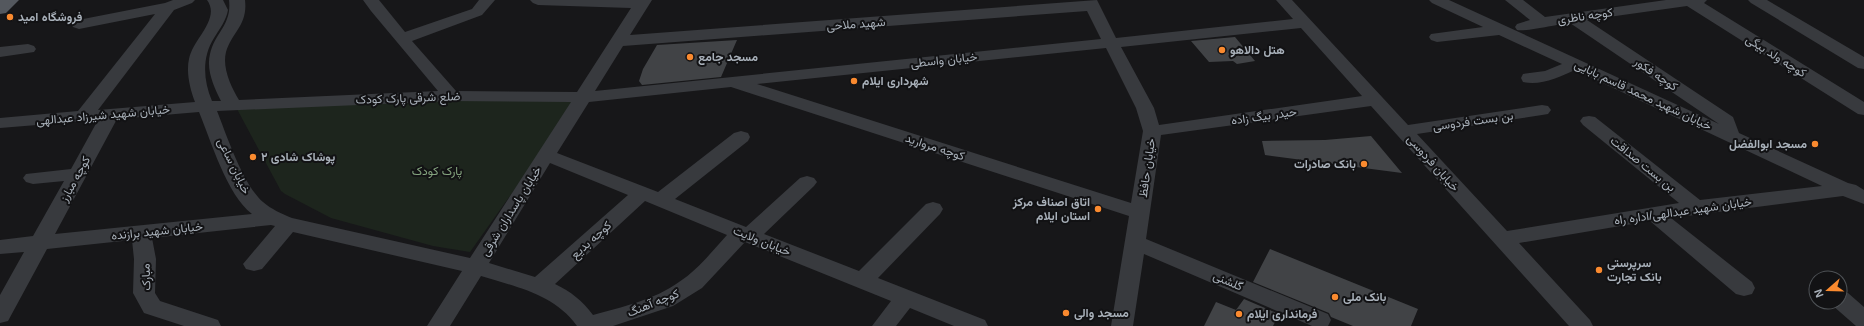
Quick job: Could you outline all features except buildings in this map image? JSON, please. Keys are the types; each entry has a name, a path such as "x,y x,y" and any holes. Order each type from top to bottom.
{"main road":[{"path":"0,9 10,0"}],"street":[{"path":"79,24 169,7 187,0"},
{"name":"خیابان ساعی","path":"215,0 217,2 219,12 214,27 204,40 197,59 201,99 206,106 240,185 254,205 281,221 476,266 539,286 561,297 576,308 589,325"},
{"path":"233,106 223,88 216,59 221,45 234,24 239,5 237,0"},
{"path":"402,39 477,12 487,0"},
{"path":"538,0 642,2"},
{"name":"خیابان فردوسی","path":"1284,0 1582,326"},
{"name":"خیابان شهید محمد قاسم بابایی","path":"1437,0 1730,135 1859,192"},
{"path":"1513,0 1542,22"},
{"path":"1756,0 1864,64"},
{"path":"376,1 402,39 451,96"},
{"name":"کوچه ناظری","path":"1523,27 1542,22 1694,1"},
{"name":"کوچه ولد بیگی","path":"1694,1 1864,110"},
{"name":"خیابان پاسداران شرقی","path":"438,326 619,41 642,2"},
{"name":"شهید ملاحی","path":"619,41 1091,3"},
{"name":"خیابان حافظ","path":"1091,3 1145,108 1152,131 1136,243 1122,326"},
{"path":"83,117 169,7"},
{"name":"کوچه فکور","path":"1573,18 1727,121 1730,135"},
{"name":"خیابان واسطی","path":"584,96 1305,23"},
{"path":"1437,37 1502,30"},
{"path":"0,52 28,49"},
{"path":"1529,78 1548,76 1576,64"},
{"name":"کوچه مروارید","path":"731,82 1140,213"},
{"name":"ضلع شرقی پارک کودک","path":"206,106 451,96 584,96"},
{"name":"حیدر بیگ زاده","path":"1152,131 1375,100"},
{"name":"خیابان شهید شیرزاد عبدالهی","path":"0,124 206,106"},
{"name":"بن بست فردوسی","path":"1404,131 1542,110"},
{"name":"کوچه مبارز","path":"0,315 110,115"},
{"name":"بن بست صداقت","path":"1589,121 1696,207"},
{"name":"کوچه بدیع","path":"539,286 651,197 741,137"},
{"name":"خیابان ولایت","path":"546,156 977,326"},
{"path":"33,178 78,174"},
{"name":"کوچه آهنگ","path":"589,325 635,311 687,288 745,234 807,182"},
{"name":"خیابان شهید عبدالهی/اداره راه","path":"1502,239 1696,207 1859,192"},
{"path":"862,280 933,209"},
{"path":"1654,214 1744,288"},
{"path":"254,264 281,221"},
{"name":"خیابان شهید برازنده","path":"0,247 141,232 281,221"},
{"name":"مبارک","path":"141,232 145,259 144,293 152,307 210,326"},
{"name":"گلشنی","path":"1136,243 1320,320"},
{"path":"883,326 906,298"},
{"path":"1848,306 1864,320"}],"green space":[{"name":"پارک کودک","path":"450,97 579,99 470,252 433,246 331,218 285,194 281,191 237,109"}],"place":[{"name":"فروشگاه امید","path":"10,17"},
{"name":"هتل دالاهو","path":"1222,50"},
{"name":"مسجد جامع","path":"690,57"},
{"name":"شهرداری ایلام","path":"854,81"},
{"name":"مسجد ابوالفضل","path":"1815,144"},
{"name":"پوشاک شادی ۲","path":"253,157"},
{"name":"بانک صادرات","path":"1364,164"},
{"name":"اتاق اصناف مرکز استان ایلام","path":"1098,209"},
{"name":"سرپرستی بانک تجارت","path":"1599,270"},
{"name":"بانک ملی","path":"1335,297"},
{"name":"مسجد والی","path":"1066,313"},
{"name":"فرمانداری ایلام","path":"1239,314"}]}
